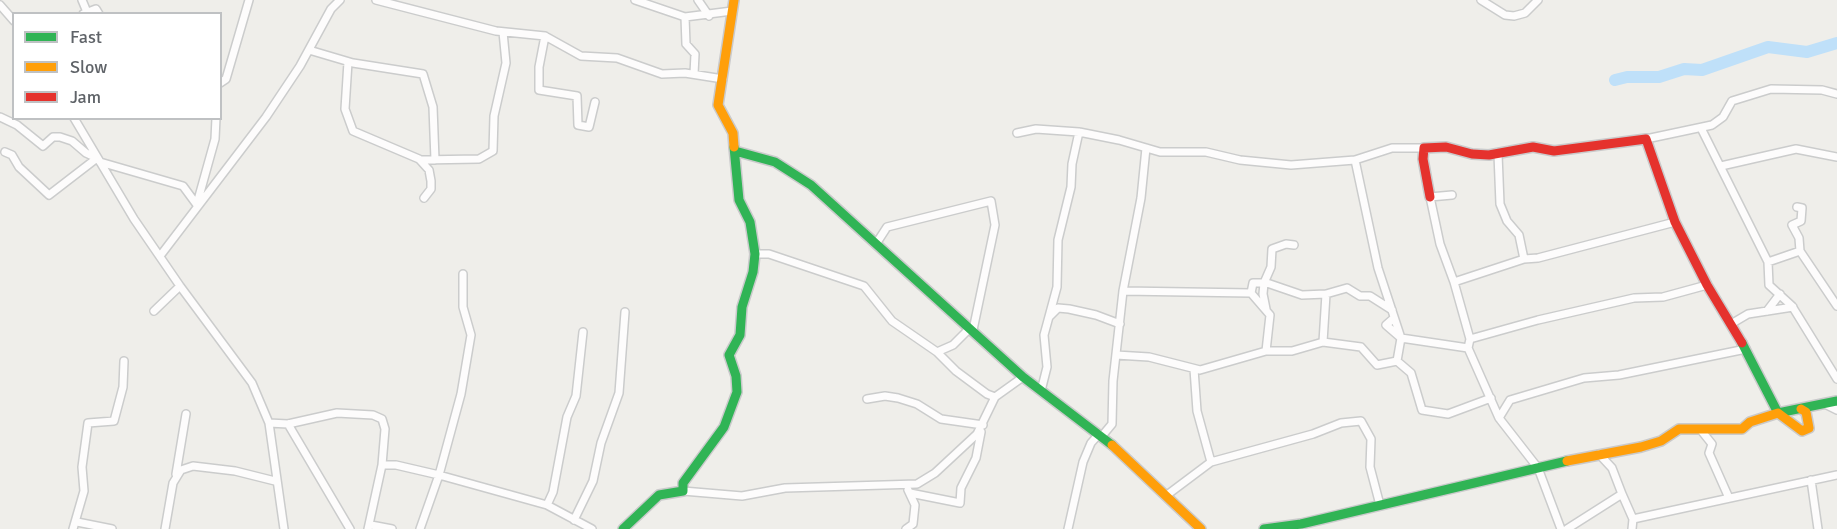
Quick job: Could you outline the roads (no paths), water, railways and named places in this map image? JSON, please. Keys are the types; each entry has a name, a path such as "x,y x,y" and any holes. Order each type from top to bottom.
{"street":[{"path":"222,82 226,79 249,0"},
{"path":"160,255 266,117 309,50 331,9 340,0"},
{"path":"376,0 428,16 503,32 545,36 581,56 616,58 662,74 723,79"},
{"path":"635,0 685,17 709,16 732,11"},
{"path":"698,0 709,16"},
{"path":"683,491 683,483 724,427 737,392 736,376 729,356 740,335 742,307 753,272 755,254 750,222 739,200 735,180 733,133 718,105 734,0"},
{"path":"1481,0 1505,15 1514,16 1525,13 1538,0"},
{"path":"0,5 12,19"},
{"path":"685,17 686,44 695,54 694,75"},
{"path":"348,62 345,109 353,131 420,160 479,159 493,151 494,116 506,63 503,32"},
{"path":"545,36 539,67 539,90 578,96 578,125 589,127 595,102"},
{"path":"309,50 348,62 423,74 433,107 435,160"},
{"path":"1017,133 1044,129 1079,132 1119,140 1160,152 1206,152 1240,160 1291,165 1355,160 1392,148 1446,147 1472,154 1498,154 1533,147 1554,151 1646,139 1712,125 1723,117 1732,101 1771,89 1822,90 1837,94"},
{"path":"0,117 17,124 43,146 53,137 60,137 72,141 98,160 183,186 197,205"},
{"path":"75,120 134,219 252,383 269,423 275,481 284,529"},
{"path":"197,205 215,139 216,120"},
{"path":"1701,128 1768,262 1769,285 1793,307 1837,379"},
{"path":"1041,391 1047,367 1044,335 1057,287 1058,240 1071,187 1072,164 1079,132"},
{"path":"1646,139 1675,222 1707,285 1746,349 1778,413 1802,431 1809,428 1806,412 1801,409"},
{"path":"1068,529 1083,462 1091,443 1112,424 1123,291 1141,198 1146,148"},
{"path":"1424,148 1422,159 1440,243 1470,339 1468,348 1499,418 1538,468 1561,529"},
{"path":"1721,166 1796,149 1837,157"},
{"path":"735,151 756,154 774,162 811,185 1023,377 1101,435 1201,529"},
{"path":"5,152 12,155 19,167 49,195 98,160"},
{"path":"1498,154 1500,204 1507,221 1519,235 1524,259"},
{"path":"420,160 429,170 431,181 431,189 424,198"},
{"path":"1355,160 1378,268 1401,338 1397,361"},
{"path":"1430,197 1452,195"},
{"path":"876,244 887,227 992,201 995,225 972,329 953,345 937,352"},
{"path":"1797,207 1802,208 1801,221 1792,225 1799,237 1800,251 1837,306"},
{"path":"1454,282 1524,259 1538,258 1675,222"},
{"path":"1267,312 1263,294 1264,283 1271,267 1272,249 1286,244 1294,245"},
{"path":"1768,262 1800,251"},
{"path":"755,254 769,254 864,286 892,321 937,352 956,371 987,394 995,397"},
{"path":"420,529 439,475 461,393 471,335 463,307 463,274"},
{"path":"1251,293 1253,283 1264,283 1302,295 1326,294 1347,288 1360,296 1370,296 1392,310"},
{"path":"1470,339 1538,320 1634,298 1664,297 1707,285"},
{"path":"154,311 180,286"},
{"path":"1123,291 1251,293 1270,315 1266,351"},
{"path":"1323,342 1326,294"},
{"path":"1767,310 1780,294"},
{"path":"1731,324 1748,314 1793,307"},
{"path":"1048,318 1058,308 1096,315 1120,324"},
{"path":"574,520 592,481 601,443 619,393 625,312"},
{"path":"547,505 553,492 566,423 576,396 583,332"},
{"path":"1401,338 1468,348"},
{"path":"1116,355 1149,357 1194,369 1213,368 1266,351 1292,351 1323,342 1361,347 1377,365 1397,361"},
{"path":"1499,418 1510,400 1584,378 1619,375 1746,349"},
{"path":"73,529 77,522 84,491 82,467 88,423 114,421 123,387 124,361"},
{"path":"1397,361 1411,373 1422,410 1448,414 1491,398"},
{"path":"1194,369 1197,411 1211,462"},
{"path":"910,494 926,495 960,503 962,488 976,458 982,427 995,397 1023,377"},
{"path":"867,399 885,396 898,398 917,404 941,419 982,427"},
{"path":"1264,529 1301,527 1380,505 1651,444 1679,429 1742,429 1750,422 1778,413 1837,401"},
{"path":"1825,404 1837,410"},
{"path":"269,423 288,424 337,412 373,415 382,419 385,429 382,465 370,527 392,529"},
{"path":"165,529 173,483 180,461 186,414"},
{"path":"1167,495 1211,462 1313,434 1341,423 1361,421 1371,439 1370,467 1380,505"},
{"path":"288,424 350,529"},
{"path":"623,529 659,495 683,491 742,496 797,488 917,484 930,477 982,427"},
{"path":"1700,429 1712,444 1709,453 1729,498"},
{"path":"1599,454 1612,468 1633,519 1632,529"},
{"path":"382,465 396,465 439,475 547,505 592,529"},
{"path":"173,483 181,470 193,466 235,471 275,481"},
{"path":"1633,519 1837,475"},
{"path":"1811,480 1818,529"},
{"path":"906,485 915,505 913,524 906,529"},
{"path":"1568,529 1622,494"},
{"path":"915,505 926,495"},
{"path":"77,522 112,529"}],"waterway":[{"path":"1615,80 1627,77 1659,77 1684,69 1702,70 1768,47 1807,52 1837,43"}]}
